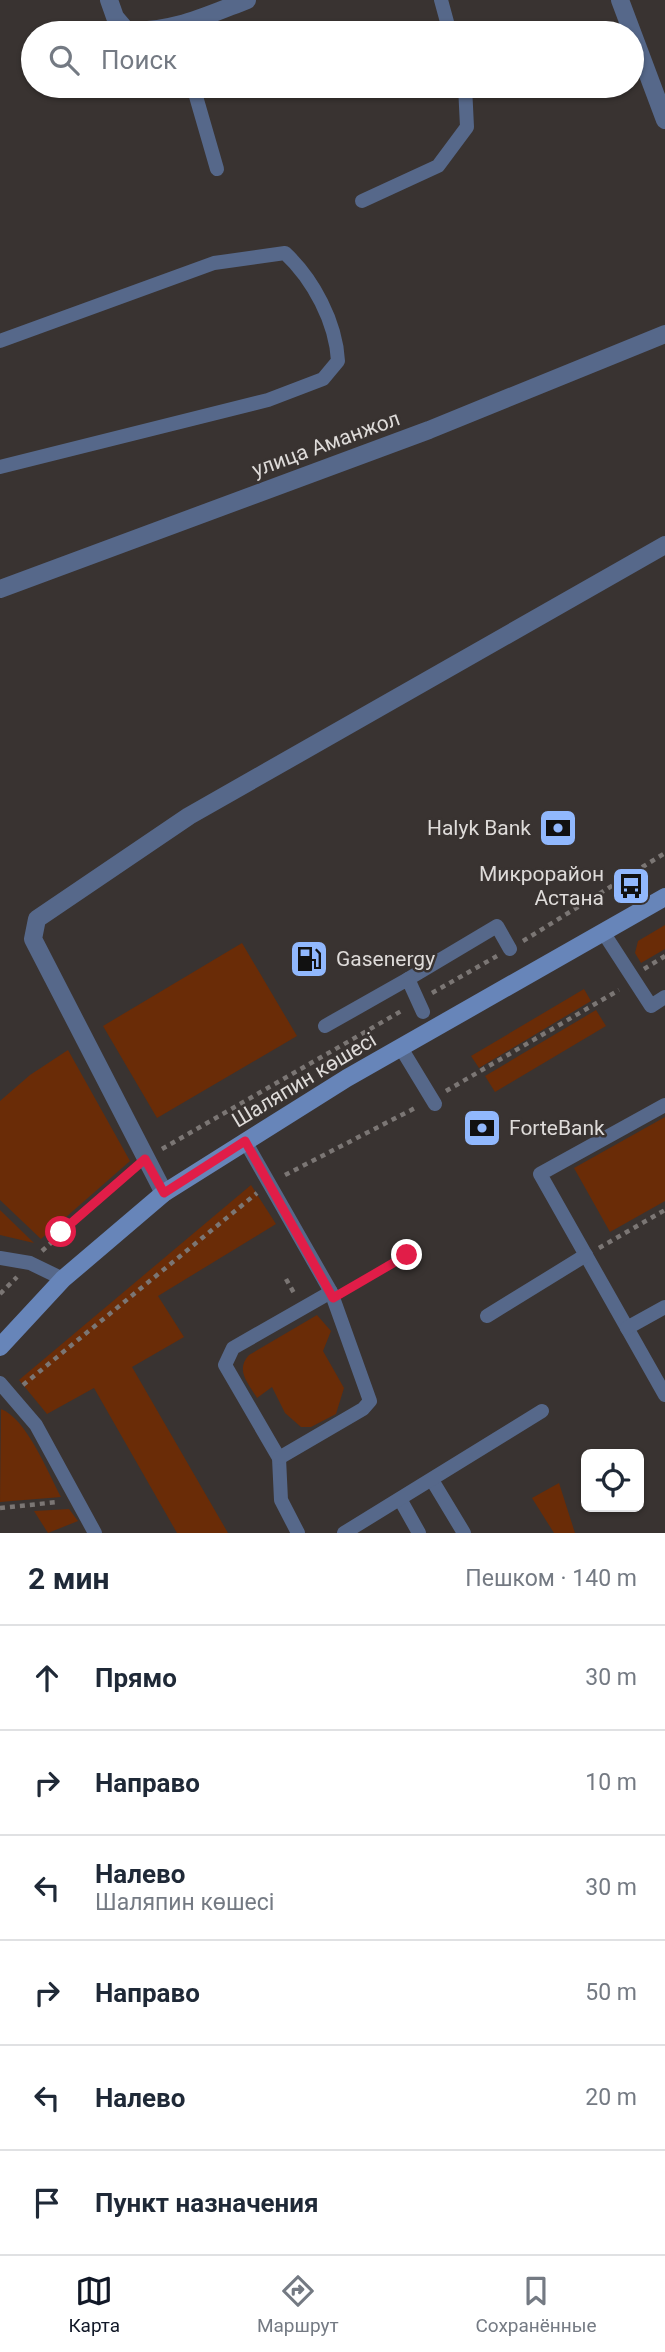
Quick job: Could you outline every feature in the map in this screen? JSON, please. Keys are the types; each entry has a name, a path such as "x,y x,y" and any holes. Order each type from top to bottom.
{"main road":[{"name":"Шаляпин көшесі","path":"0,1347 63,1279 164,1193 401,1048 665,897"}],"street":[{"path":"109,0 118,21"},
{"path":"196,21 247,0"},
{"path":"620,0 628,21"},
{"path":"644,64 665,120"},
{"name":"улица Аманжол","path":"0,589 429,430 665,334"},
{"path":"164,1193 33,939 37,919 189,816 665,545"}],"lane":[{"path":"441,0 447,21"},
{"path":"197,98 217,169"},
{"path":"362,201 438,166 467,127 466,98"},
{"path":"0,341 214,263 285,253 304,270 337,338 338,361 323,379 268,400 0,467"},
{"path":"324,1026 497,926 510,949"},
{"path":"603,932 651,1006 665,997"},
{"path":"408,979 423,1012"},
{"path":"401,1048 434,1101"},
{"path":"665,1105 540,1174 665,1395"},
{"path":"245,1141 332,1295 370,1401 363,1409 279,1458"},
{"path":"487,1316 586,1255"},
{"path":"0,1258 30,1264 63,1279"},
{"path":"298,1533 281,1500 279,1458 225,1365 233,1348 332,1295"},
{"path":"627,1328 665,1307"},
{"path":"0,1383 36,1425 95,1533"},
{"path":"344,1533 542,1411"},
{"path":"432,1480 464,1533"},
{"path":"400,1499 419,1533"}],"path":[{"path":"12,1394 155,1280 269,1183 434,1101 618,992 632,976 665,956"},
{"path":"0,1294 61,1232 145,1159"},
{"path":"586,1255 665,1210"},
{"path":"332,1295 407,1255"},
{"path":"0,1508 77,1500"}],"shaded area":[{"path":"665,925 665,949 641,963 635,953 638,941"},
{"path":"242,943 297,1036 157,1118 103,1026"},
{"path":"584,989 591,1001 479,1068 471,1056"},
{"path":"596,1010 606,1026 495,1092 485,1076"},
{"path":"68,1050 130,1161 41,1239 0,1200 0,1101 30,1075"},
{"path":"665,1117 665,1201 610,1232 574,1168"},
{"path":"251,1185 276,1224 158,1296 184,1337 132,1367 228,1533 177,1533 94,1388 47,1414 19,1380"},
{"path":"0,1210 34,1243 0,1235"},
{"path":"317,1315 331,1331 323,1351 344,1388 336,1414 311,1427 301,1427 285,1413 272,1387 257,1398 244,1377 243,1366 249,1355"},
{"path":"1,1409 11,1415 28,1435 61,1497 0,1502"},
{"path":"559,1483 575,1533 554,1533 532,1498"},
{"path":"69,1509 78,1521 48,1533 34,1511"}],"place":[{"name":"Halyk Bank","path":"558,828"},
{"name":"Микрорайон Астана","path":"631,886"},
{"name":"Gasenergy","path":"309,959"},
{"name":"ForteBank","path":"482,1128"}],"route":[{"path":"61,1232 145,1159 164,1193 245,1141 333,1298 407,1255"}]}
